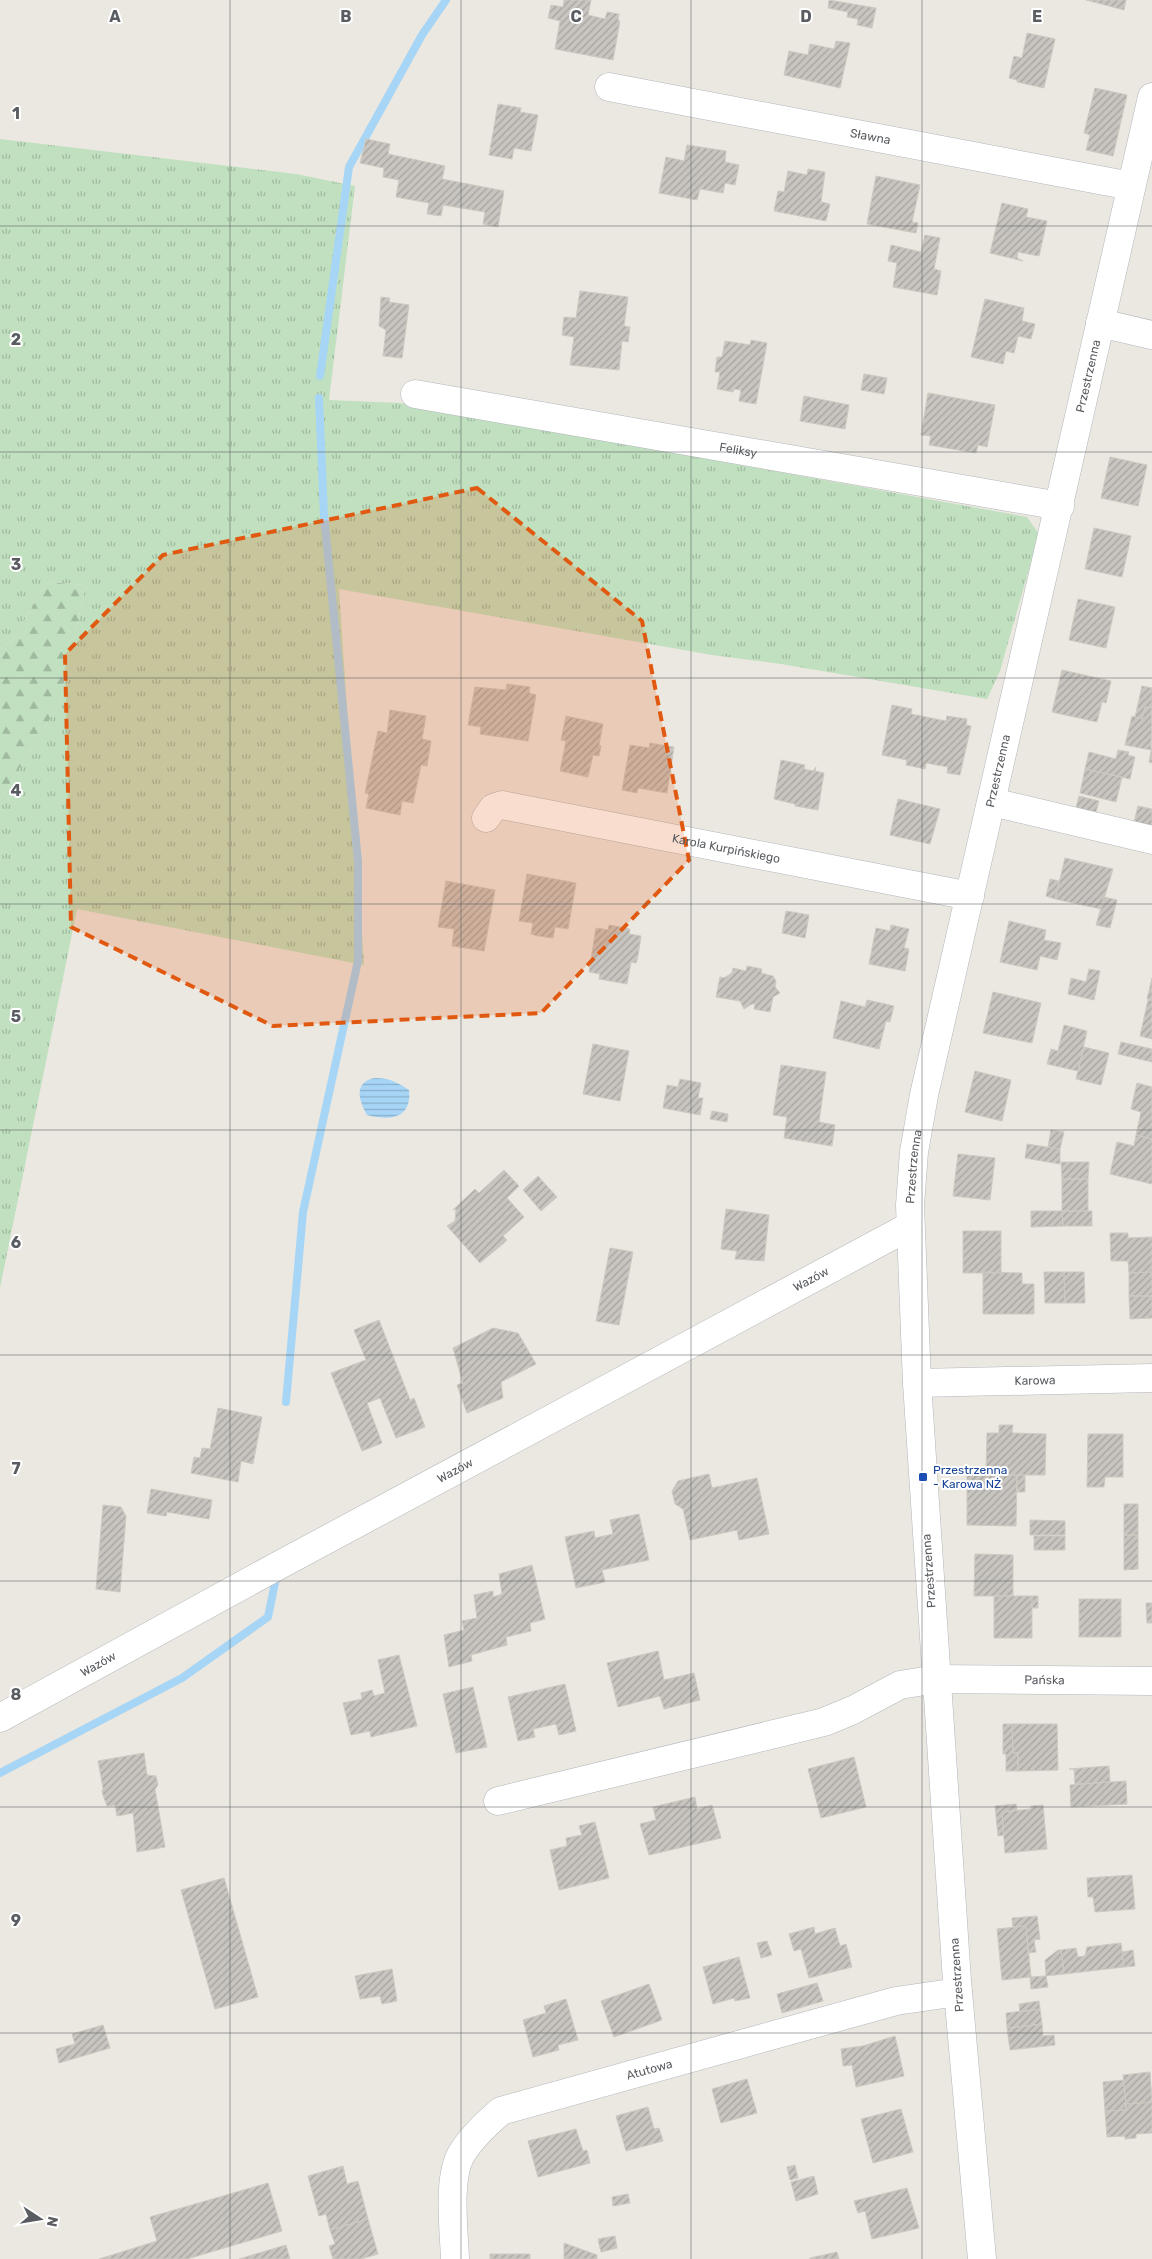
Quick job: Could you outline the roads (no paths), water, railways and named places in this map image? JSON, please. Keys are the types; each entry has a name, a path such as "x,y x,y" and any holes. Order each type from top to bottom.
{"street":[{"name":"Sławna","path":"609,87 1131,186"},
{"name":"Przestrzenna","path":"982,2259 958,1992 917,1383 910,1226 914,1152 924,1095 1152,97"},
{"path":"1100,323 1152,335"},
{"name":"Feliksy","path":"415,394 1060,506"},
{"path":"992,802 1152,840"},
{"name":"Karola Kurpińskiego","path":"486,818 493,808 502,806 970,896"},
{"name":"Wazów","path":"0,1718 272,1569 910,1226"},
{"name":"Karowa","path":"917,1383 1152,1378"},
{"name":"Pańska","path":"498,1801 824,1722 853,1710 900,1685 937,1679 1152,1681"},
{"name":"Atutowa","path":"454,2259 455,2171 461,2154 484,2126 501,2111 896,2001 958,1992"}],"water":[{"path":"384,1078 393,1081 409,1090 409,1100 403,1112 397,1116 383,1118 367,1115 360,1098 360,1088 367,1080"}],"waterway":[{"path":"320,376 349,167 422,35 446,0"},
{"path":"286,1402 303,1212 358,961 358,861 324,515 319,398"},
{"path":"0,1773 182,1678 268,1617 276,1578"}],"place":[{"name":"Przestrzenna - Karowa NŻ","path":"923,1477"}]}
